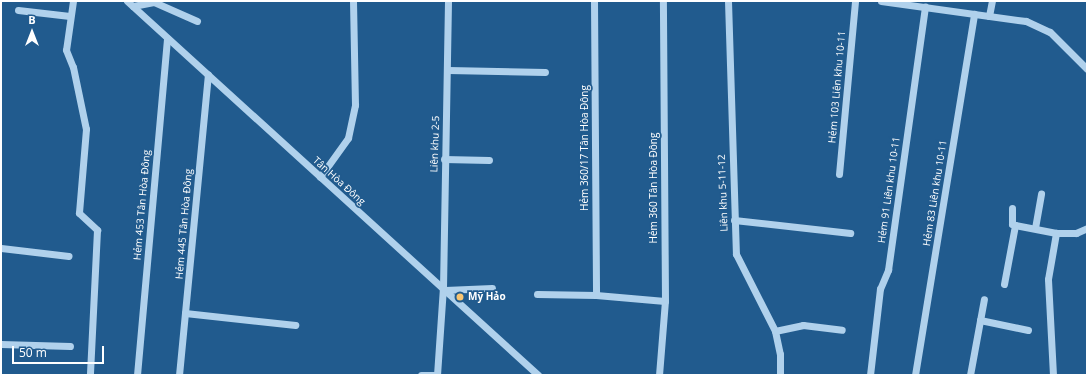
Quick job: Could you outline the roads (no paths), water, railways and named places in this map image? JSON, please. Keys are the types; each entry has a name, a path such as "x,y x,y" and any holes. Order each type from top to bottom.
{"street":[{"path":"73,1 66,50 73,67 86,129 79,213 96,230 90,375"},
{"name":"Tân Hòa Đông","path":"127,1 538,375"},
{"path":"320,177 348,138 355,105 353,1"},
{"name":"Liên khu 2-5","path":"437,375 444,289 444,159 448,70 448,1"},
{"name":"Hẻm 360/17 Tân Hòa Đông","path":"594,1 596,295"},
{"name":"Hẻm 360 Tân Hòa Đông","path":"659,375 665,300 663,1"},
{"name":"Liên khu 5-11-12","path":"728,1 736,254 775,331 780,354 780,375"},
{"name":"Hẻm 103 Liên khu 10-11","path":"839,174 855,1"},
{"path":"881,1 903,2 925,7 1026,21 1050,32 1087,70"},
{"path":"989,16 992,1"},
{"path":"133,6 154,2 197,21"},
{"name":"Hẻm 91 Liên khu 10-11","path":"870,375 880,289 888,270 925,7"},
{"path":"18,10 70,16"},
{"name":"Hẻm 83 Liên khu 10-11","path":"915,375 974,14"},
{"name":"Hẻm 453 Tân Hòa Đông","path":"137,375 167,38"},
{"path":"448,70 545,72"},
{"name":"Hẻm 445 Tân Hòa Đông","path":"179,375 208,74"},
{"path":"444,159 489,160"},
{"path":"1034,228 1041,194"},
{"path":"1012,208 1012,224 1015,225 1056,233 1076,233 1087,228"},
{"path":"734,220 850,233"},
{"path":"1004,284 1015,225"},
{"path":"1053,375 1048,280 1056,233"},
{"path":"1,248 69,256"},
{"path":"444,289 492,288"},
{"path":"537,294 596,295 665,300"},
{"path":"970,375 984,299"},
{"path":"186,313 295,325"},
{"path":"980,320 1028,330"},
{"path":"775,331 802,325 842,330"},
{"path":"1,344 70,346"},
{"path":"421,375 437,375"}],"place":[{"name":"Mỹ Hảo","path":"460,297"}]}
